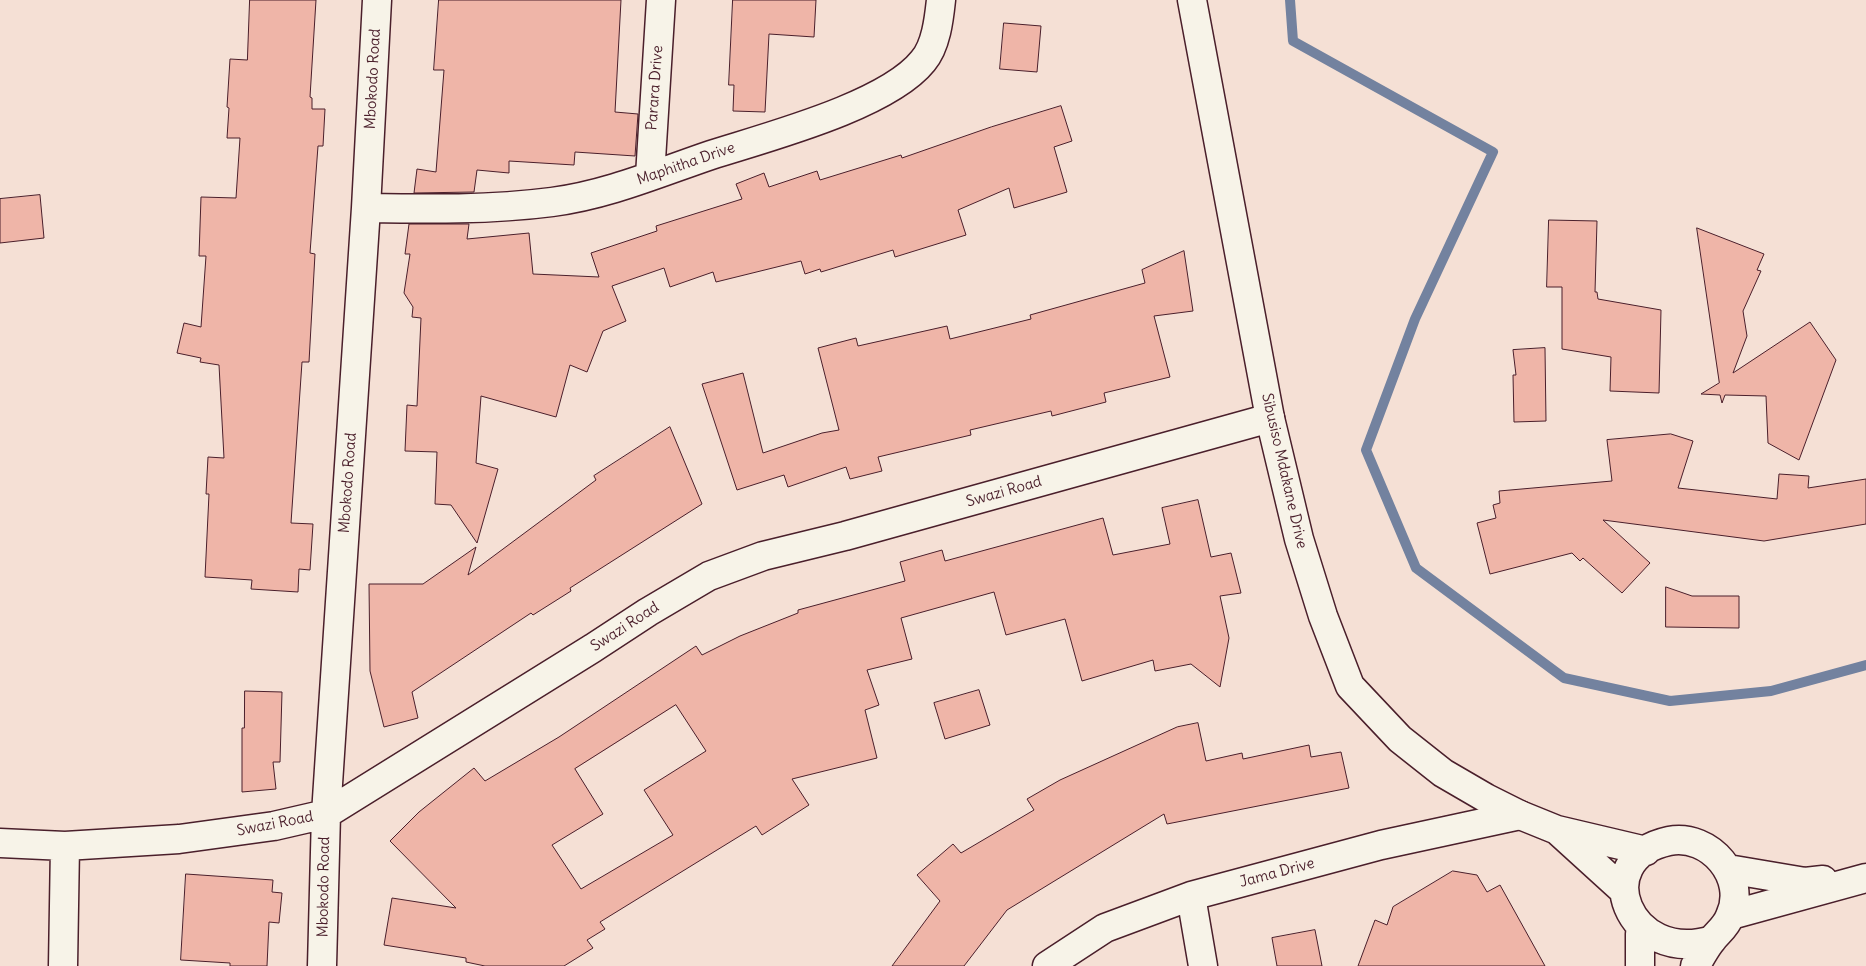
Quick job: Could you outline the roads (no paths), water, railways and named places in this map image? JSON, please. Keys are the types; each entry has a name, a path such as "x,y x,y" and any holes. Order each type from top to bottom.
{"street":[{"name":"Mbokodo Road","path":"322,966 326,814 366,208 377,0"},
{"name":"Parara Drive","path":"650,176 661,0"},
{"name":"Maphitha Drive","path":"366,208 469,209 552,202 607,192 839,112 893,87 924,60 933,42 941,0"},
{"name":"Sibusiso Mdakane Drive","path":"1192,0 1270,418 1299,539 1323,616 1350,686 1400,739 1443,773 1520,815 1557,830 1646,850"},
{"name":"Swazi Road","path":"0,843 65,846 179,839 274,826 326,814 648,612 710,576 763,556 845,536 1270,418"},
{"name":"Jama Drive","path":"1047,966 1105,928 1191,896 1381,845 1520,815"},
{"name":"Sibusiso Mdakane Drive","path":"1557,830 1624,891"},
{"path":"1695,966 1712,940 1723,929 1731,915 1734,900 1734,884 1728,869 1712,852 1692,842 1676,840 1660,843 1646,850 1635,862 1627,876 1624,891 1624,907 1630,921 1640,934 1652,944 1667,949 1683,951 1698,947 1712,940"},
{"path":"63,966 65,846"},
{"path":"1728,869 1805,882 1866,873"},
{"path":"1731,915 1866,878"},
{"path":"1191,896 1203,966"},
{"path":"1640,934 1640,966"}],"waterway":[{"path":"1290,0 1293,41 1493,152 1415,319 1366,450 1416,568 1564,678 1670,701 1771,691 1866,665"}]}
